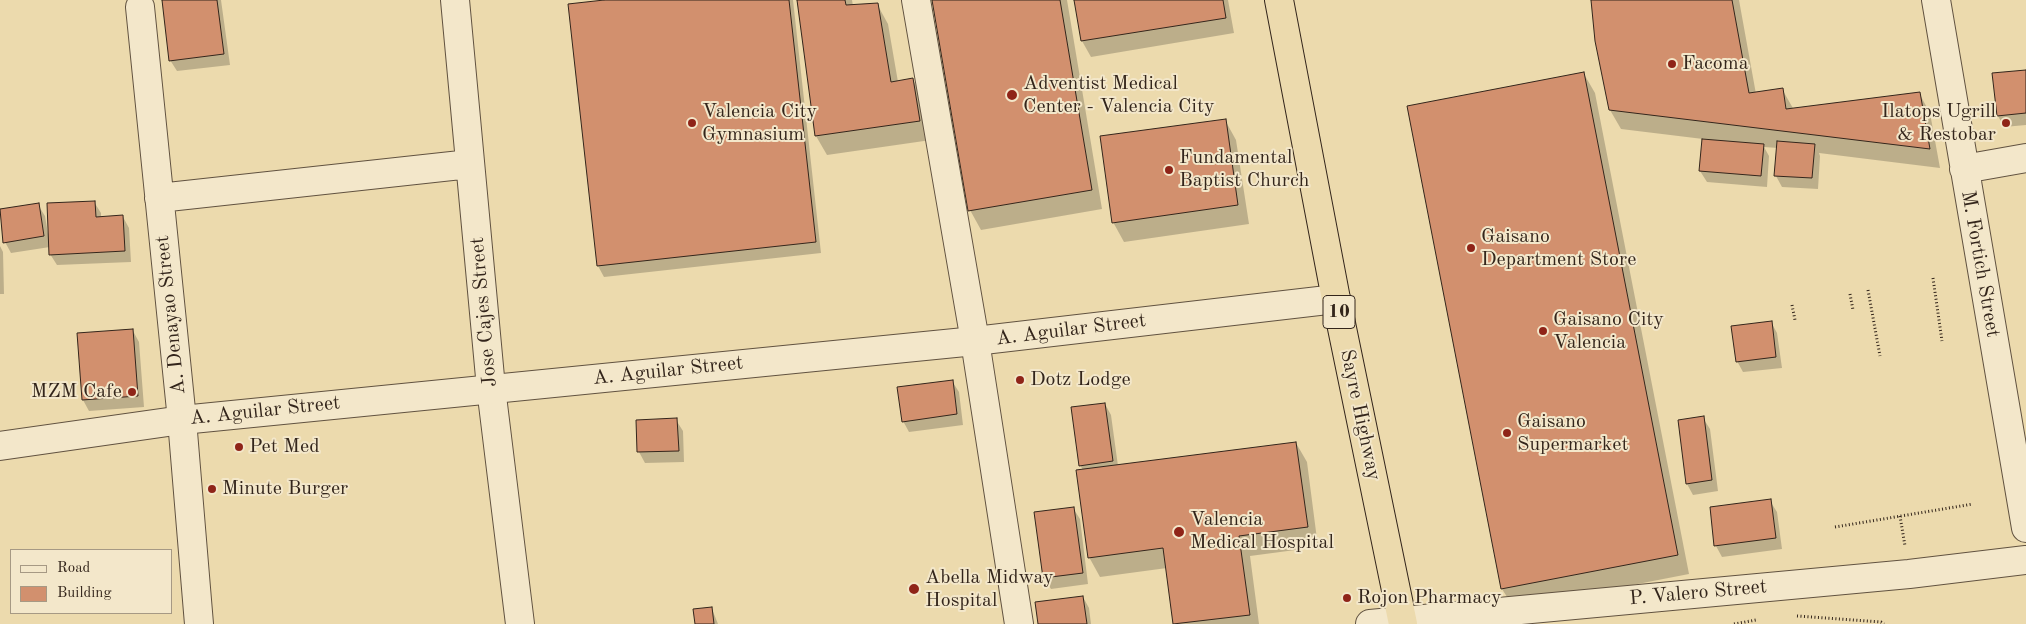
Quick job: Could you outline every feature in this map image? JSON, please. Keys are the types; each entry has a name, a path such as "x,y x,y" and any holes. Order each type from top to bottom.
{"highway":[{"name":"Sayre Highway","path":"1279,0 1336,299 1403,622"}],"street":[{"name":"Jose Cajes Street","path":"455,0 491,388 520,624"},
{"path":"916,0 975,341 1019,624"},
{"name":"M. Fortich Street","path":"1936,0 2026,528"},
{"name":"A. Denayao Street","path":"140,7 182,420 199,624"},
{"path":"1964,169 2026,158"},
{"path":"159,198 470,164"},
{"name":"A. Aguilar Street","path":"0,446 182,420 975,341 1336,299"},
{"name":"P. Valero Street","path":"1370,624 1909,574 2026,560"}],"path":[{"path":"1933,278 1942,341"},
{"path":"1868,290 1880,356"},
{"path":"1850,294 1853,310"},
{"path":"1792,305 1795,320"},
{"path":"1834,527 1973,504"},
{"path":"1789,616 1881,622 1884,624"},
{"path":"1734,624 1762,618"}],"building":[{"path":"162,0 217,0 224,54 169,61"},
{"name":"Valencia City Gymnasium","path":"604,0 789,0 816,242 597,266 568,4"},
{"path":"797,0 845,0 846,5 878,3 891,82 913,78 920,121 815,136"},
{"name":"Adventist Medical Center - Valencia City","path":"932,0 1060,0 1092,190 968,211"},
{"path":"1074,0 1223,0 1226,18 1081,41"},
{"name":"Facoma","path":"1591,0 1732,0 1749,93 1783,88 1786,109 1920,92 1930,149 1609,110 1595,41"},
{"path":"2026,70 2026,113 1997,116 1992,73"},
{"name":"Gaisano City Valencia","path":"1584,72 1678,555 1501,589 1407,106"},
{"name":"Fundamental Baptist Church","path":"1226,119 1238,205 1112,223 1100,136"},
{"path":"1702,139 1764,144 1761,176 1699,171"},
{"path":"1777,141 1815,144 1812,178 1774,176"},
{"path":"95,201 96,217 123,215 125,251 49,255 47,203"},
{"path":"39,203 44,236 3,243 0,209"},
{"path":"1772,321 1776,357 1736,362 1731,326"},
{"path":"133,329 138,396 82,400 77,333"},
{"path":"953,380 957,414 902,422 897,387"},
{"path":"1105,403 1113,461 1079,466 1071,407"},
{"path":"1704,416 1712,480 1686,484 1678,420"},
{"path":"677,418 679,451 637,452 636,420"},
{"name":"Valencia Medical Hospital","path":"1296,442 1308,527 1239,536 1250,615 1173,624 1163,548 1088,558 1076,470"},
{"path":"1771,499 1776,538 1714,546 1710,507"},
{"path":"1074,507 1083,573 1043,578 1034,512"},
{"path":"1083,596 1087,624 1038,624 1035,602"},
{"path":"712,607 714,624 695,624 693,609"}],"place":[{"name":"Facoma","path":"1672,64"},
{"name":"Adventist Medical Center - Valencia City","path":"1012,95"},
{"name":"Valencia City Gymnasium","path":"692,123"},
{"name":"Ilatops Ugrill & Restobar","path":"2006,123"},
{"name":"Fundamental Baptist Church","path":"1169,170"},
{"name":"Gaisano Department Store","path":"1471,248"},
{"name":"Gaisano City Valencia","path":"1543,331"},
{"name":"Dotz Lodge","path":"1020,380"},
{"name":"MZM Cafe","path":"132,392"},
{"name":"Gaisano Supermarket","path":"1507,433"},
{"name":"Pet Med","path":"239,447"},
{"name":"Minute Burger","path":"212,489"},
{"name":"Valencia Medical Hospital","path":"1179,532"},
{"name":"Abella Midway Hospital","path":"914,589"},
{"name":"Rojon Pharmacy","path":"1347,598"}]}
